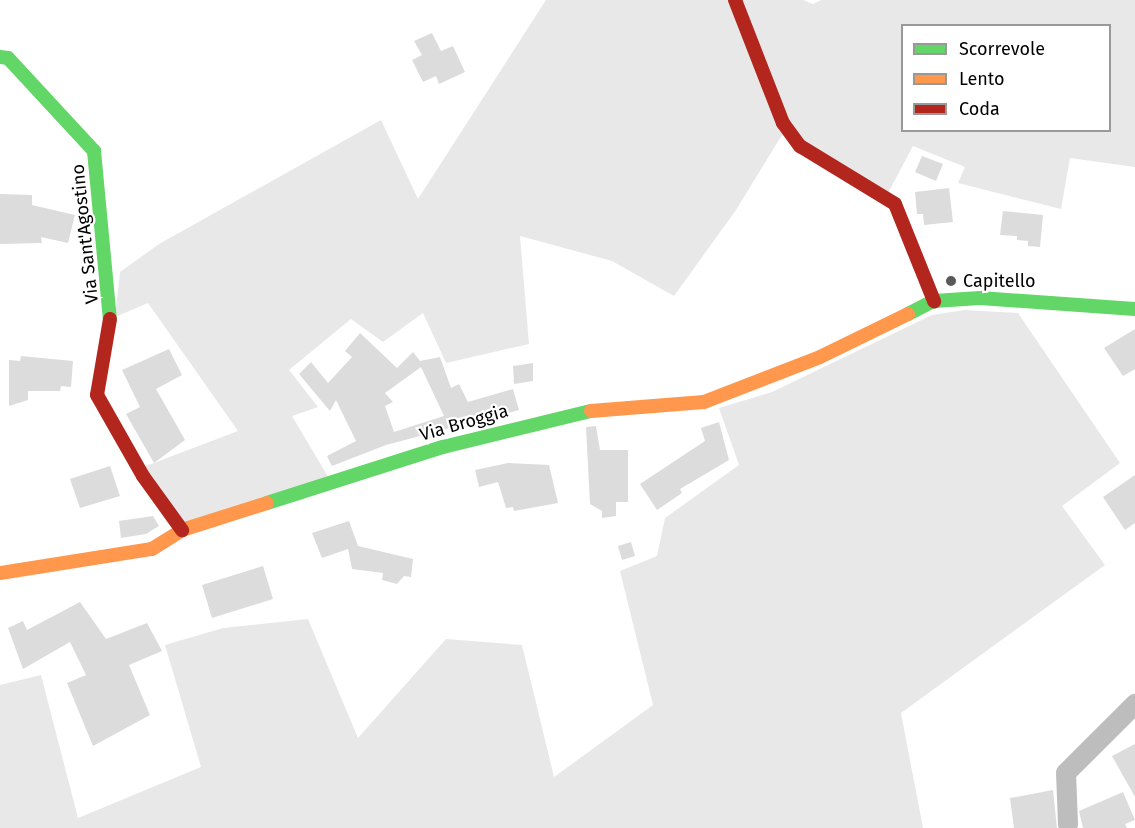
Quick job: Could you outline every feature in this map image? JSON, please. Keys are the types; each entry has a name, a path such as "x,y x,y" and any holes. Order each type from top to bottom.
{"street":[{"path":"735,0 783,123 800,146 895,204 934,301 980,298 1135,309"},
{"name":"Via Sant'Agostino","path":"0,57 8,58 94,151 112,309 97,395 143,476 182,530"},
{"name":"Via Broggia","path":"0,573 152,549 182,530 443,447 538,421 577,412 704,402 820,357 934,301"},
{"path":"1068,824 1066,773 1135,704"}],"shaded area":[{"path":"546,0 803,0 813,4 821,0 1135,0 1135,167 1070,158 1061,209 958,183 965,167 913,146 887,195 782,135 736,210 674,296 612,261 520,236 529,344 446,363 423,313 383,342 351,319 289,370 318,407 292,416 330,480 179,532 138,469 238,431 148,303 115,317 120,272 159,244 381,120 418,199"},
{"path":"964,310 1018,313 1120,463 1062,506 1105,565 901,713 923,828 0,828 0,685 41,675 78,818 201,767 165,645 223,628 308,619 358,738 446,639 522,645 554,777 653,705 620,571 657,556 665,518 739,465 719,408 772,392 932,315"}],"building":[{"path":"432,33 441,51 453,46 465,72 439,84 436,76 423,82 412,60 422,55 414,41"},
{"path":"922,156 943,164 936,181 915,172"},
{"path":"949,188 953,222 924,225 923,214 917,214 915,192"},
{"path":"0,194 32,195 32,205 75,215 68,243 41,237 42,243 0,244"},
{"path":"1003,211 1043,215 1040,247 1028,246 1028,241 1017,240 1017,236 1000,235"},
{"path":"1135,329 1135,369 1123,376 1104,348"},
{"path":"360,333 397,368 413,352 420,361 440,357 451,388 459,384 468,402 513,389 519,410 386,445 332,466 327,456 356,441 336,400 330,411 299,374 311,362 328,383 352,357 345,351","holes":["421,367 444,416 394,432 385,406 393,402 385,393"]},
{"path":"169,349 182,375 156,389 185,440 154,463 126,414 140,407 122,370"},
{"path":"21,356 73,361 71,387 61,386 60,391 28,391 28,400 9,406 9,360 20,361"},
{"path":"533,363 533,381 514,384 513,366"},
{"path":"719,422 729,460 680,489 682,493 657,510 640,484 705,441 701,428"},
{"path":"596,426 600,450 628,450 628,502 616,502 616,516 602,518 602,511 590,504 586,427"},
{"path":"508,463 549,465 558,503 514,511 513,507 506,508 498,482 479,487 475,470"},
{"path":"110,466 120,496 80,508 70,479"},
{"path":"1135,475 1135,523 1125,530 1103,497"},
{"path":"153,516 159,526 146,534 121,538 119,521"},
{"path":"349,521 358,546 413,559 411,577 404,576 397,584 382,580 383,573 352,569 348,549 322,558 312,533"},
{"path":"631,542 635,556 622,560 618,546"},
{"path":"263,566 273,599 212,618 202,585"},
{"path":"80,602 106,639 147,623 162,651 129,665 150,715 93,746 67,683 86,675 70,642 23,669 8,628 23,621 27,630"},
{"path":"1135,744 1135,797 1112,756"},
{"path":"1053,790 1057,828 1014,828 1010,798"},
{"path":"1123,792 1135,820 1125,824 1127,828 1083,828 1079,811"}],"traffic: fast":[{"path":"0,57 8,58 94,151 110,319"},
{"path":"908,314 934,301 980,298 1135,309"},
{"path":"267,503 443,447 591,411"}],"traffic: slow":[{"path":"591,411 704,402 820,357 908,314"},
{"path":"0,573 152,549 182,530 267,503"}],"traffic: jam":[{"path":"735,0 783,123 800,146 895,204 934,301"},
{"path":"110,319 97,395 143,476 182,530"}],"place":[{"name":"Capitello","path":"951,281"}]}
